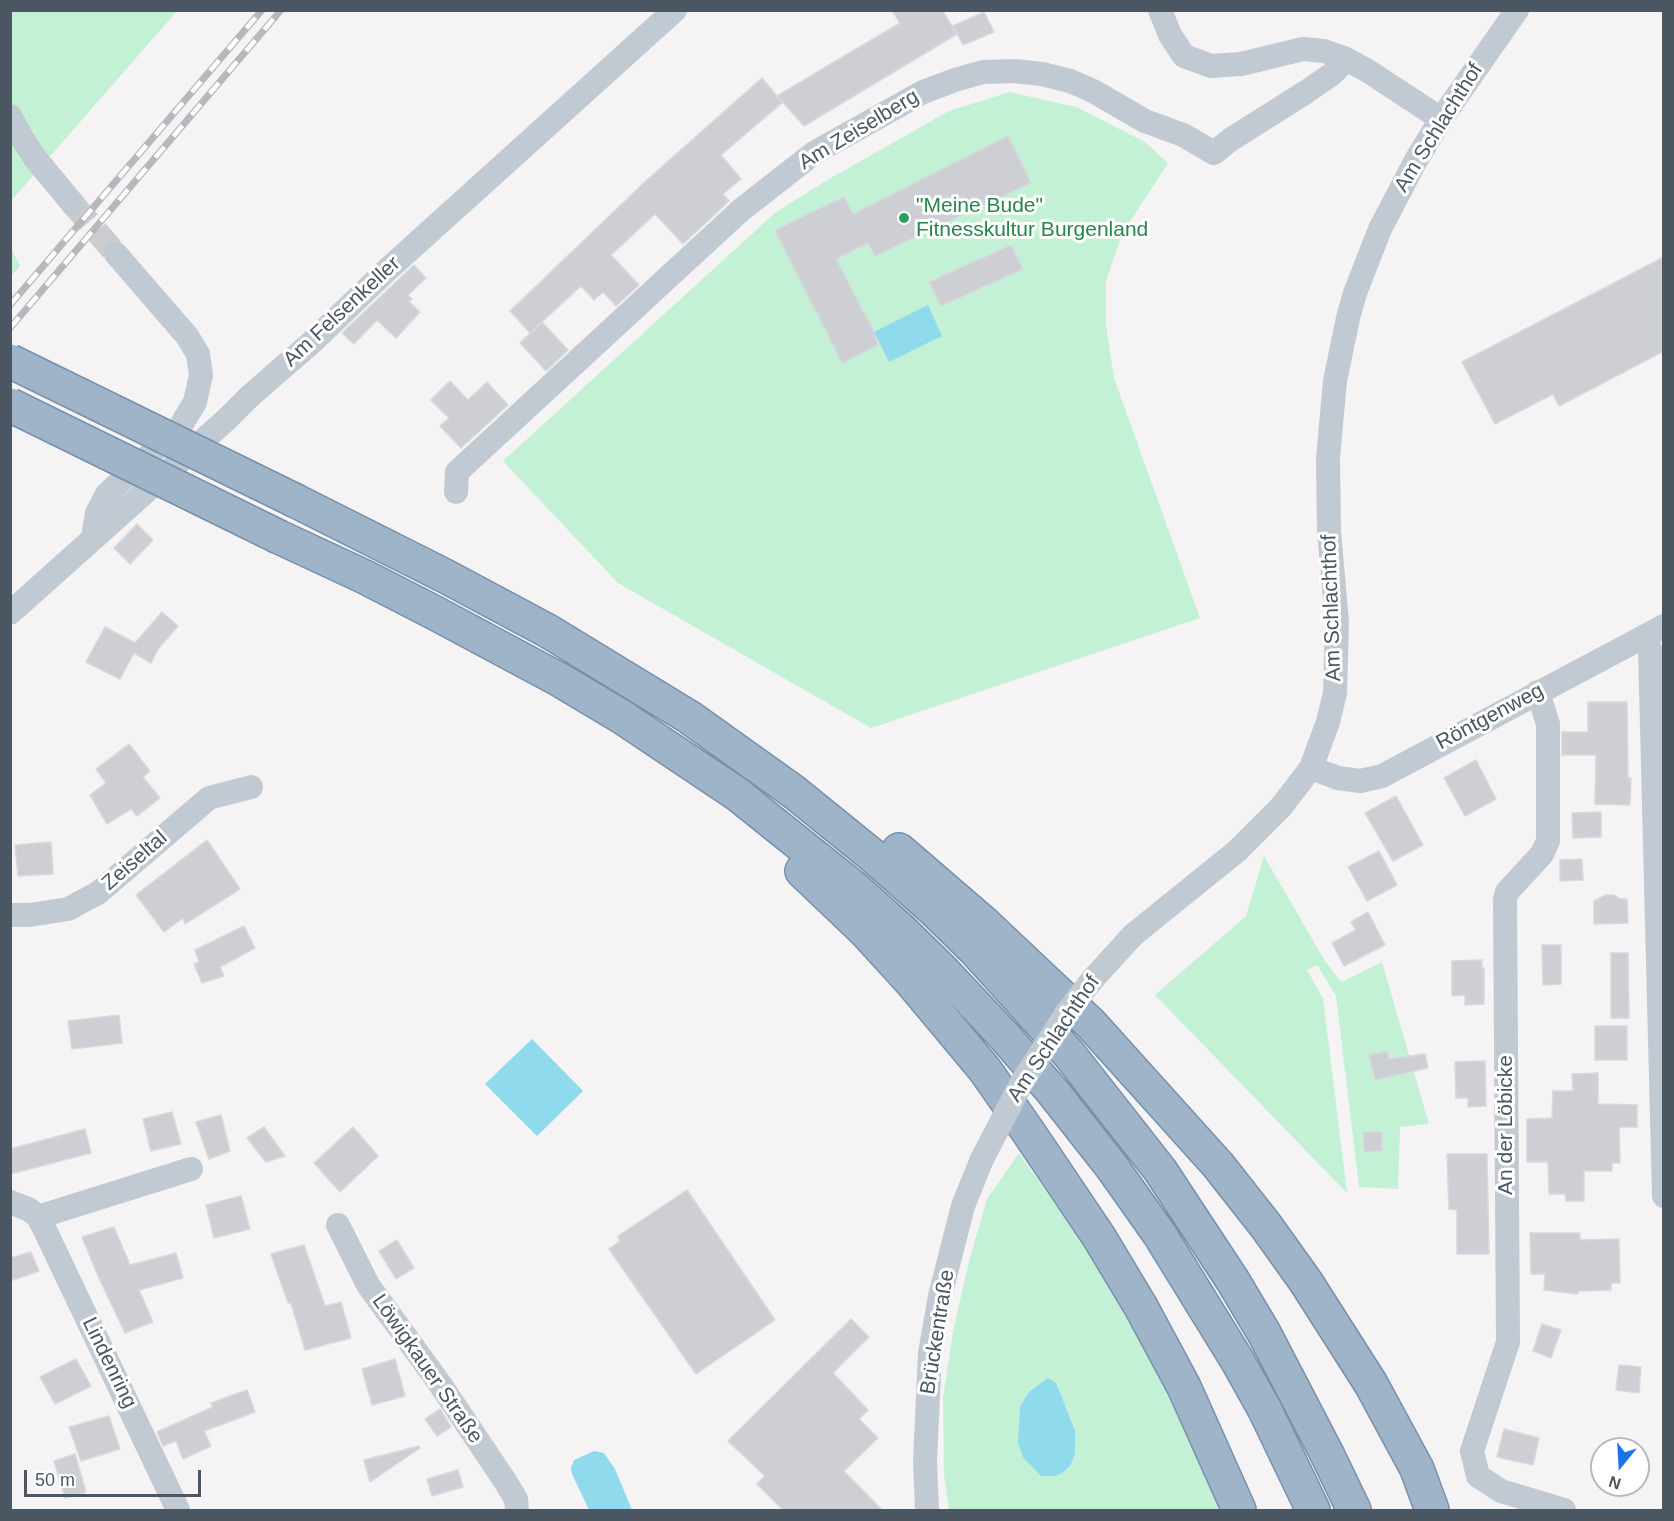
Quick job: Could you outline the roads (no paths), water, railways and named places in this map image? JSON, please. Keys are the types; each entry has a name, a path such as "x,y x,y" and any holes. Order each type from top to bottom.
{"highway":[{"path":"10,361 296,501 548,631 689,717 794,792 873,855 974,949 1069,1054 1121,1117 1160,1170 1233,1281 1290,1382 1354,1510"},
{"path":"10,405 365,577 560,680 648,734 737,794 853,887 944,972 1006,1038 1053,1092 1112,1167 1160,1235 1207,1308 1265,1410 1313,1510"},
{"path":"794,792 849,810 924,870 1091,1024 1175,1116 1218,1165 1306,1282 1371,1384 1417,1469 1432,1510"},
{"path":"737,794 765,838 866,932 909,979 985,1070 1023,1124 1099,1238 1141,1307 1184,1387 1239,1510"}],"street":[{"name":"Am Felsenkeller","path":"10,613 675,10"},
{"path":"1160,10 1170,35 1184,56 1211,66 1241,64 1303,49 1324,51 1368,70 1441,119"},
{"name":"Am Schlachthof","path":"982,1159 1022,1082 1068,1011 1092,980 1133,935 1237,851 1281,807 1311,768 1328,722 1335,693 1337,622 1327,490 1330,420 1341,347 1355,293 1380,229 1410,171 1441,119 1517,10"},
{"name":"Am Zeiselberg","path":"456,492 457,472 741,210 814,153 923,92 983,72 1014,71 1042,74 1070,81 1094,91 1145,121 1183,135 1214,153 1230,140 1332,74 1344,58"},
{"path":"10,116 35,158 73,204"},
{"path":"93,537 97,513 107,494 180,427 195,402 201,375 198,354 187,336 116,254"},
{"path":"1654,631 1650,649 1664,1197"},
{"name":"Röntgenweg","path":"1311,768 1338,778 1360,781 1382,776 1654,631"},
{"name":"An der Löbicke","path":"1538,692 1548,724 1548,841 1542,854 1507,892 1505,899 1508,1342 1472,1451 1478,1476 1501,1491 1564,1510"},
{"name":"Zeiseltal","path":"10,915 30,915 68,909 78,904 98,893 209,798 251,787"},
{"name":"Brückentraße","path":"927,1510 925,1452 930,1353 940,1296 963,1206 982,1159"},
{"path":"10,1202 20,1204 38,1217 191,1168"},
{"name":"Lindenring","path":"38,1217 178,1510"},
{"name":"Löwigkauer Straße","path":"338,1225 368,1285 440,1384 505,1481 516,1499 518,1510"}],"water":[{"path":"928,305 942,336 889,362 874,332"},
{"path":"532,1039 583,1091 537,1136 485,1084"},
{"path":"1048,1378 1056,1383 1075,1431 1075,1454 1070,1466 1062,1473 1055,1476 1041,1476 1023,1457 1018,1443 1020,1407 1028,1393"},
{"path":"594,1451 604,1453 615,1469 632,1510 589,1510 571,1468 574,1460"}],"tunnel":[{"path":"73,204 116,254"}],"railway":[{"path":"10,305 262,10"},
{"path":"10,328 281,10"}],"place":[{"name":"\"Meine Bude\" Fitnesskultur Burgenland","path":"904,218"}]}
